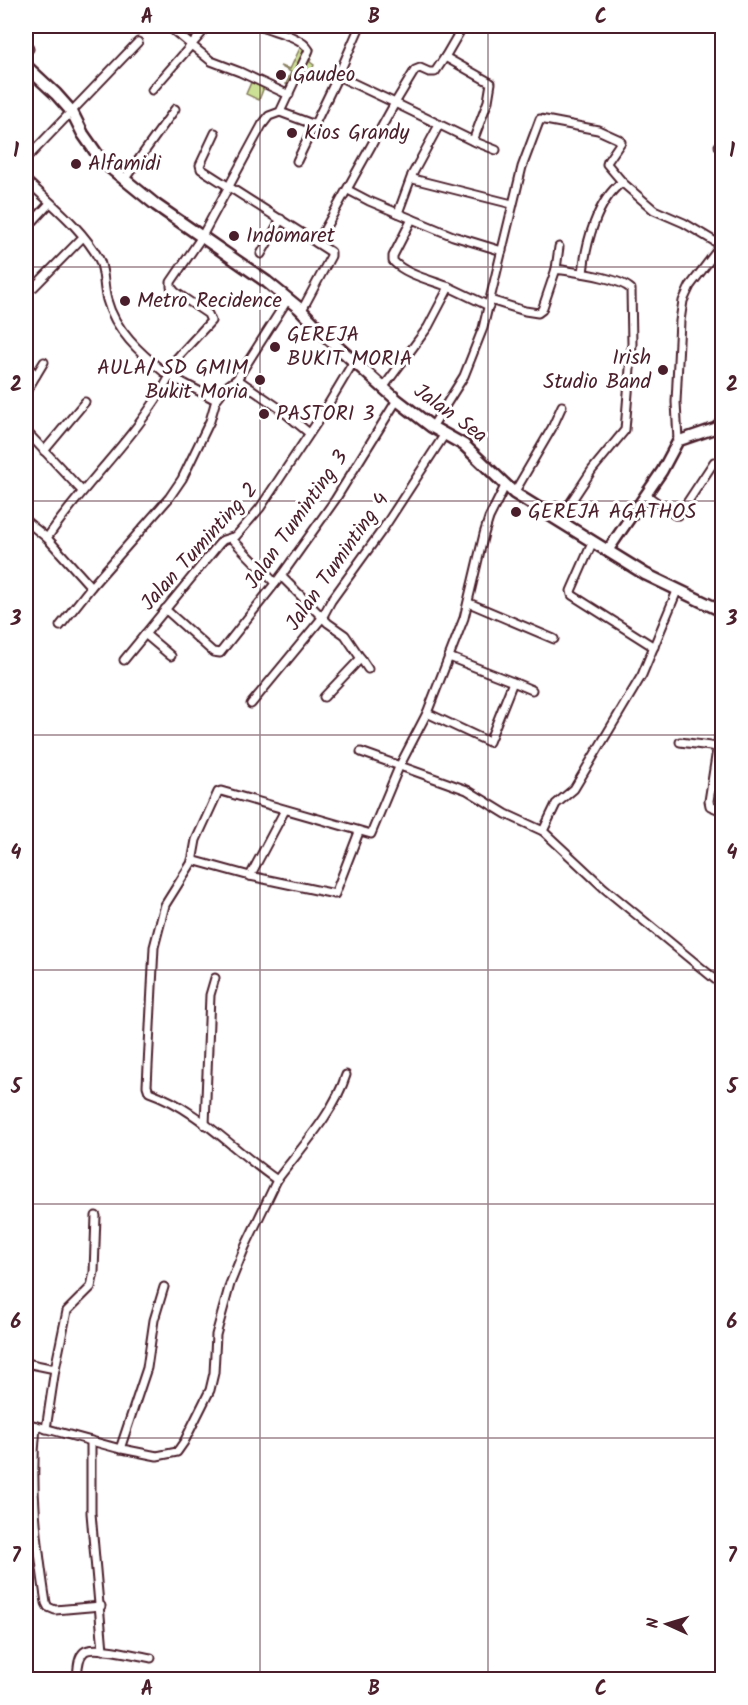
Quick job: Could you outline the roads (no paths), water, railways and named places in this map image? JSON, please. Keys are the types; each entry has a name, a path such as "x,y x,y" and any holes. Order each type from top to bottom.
{"main road":[{"name":"Jalan Sea","path":"26,66 72,112 83,134 97,154 124,180 201,238 288,298 383,388 432,427 464,445 509,489 645,574 723,611"}],"street":[{"path":"168,26 211,61 289,95"},
{"path":"47,538 82,491 144,417 167,374 211,321 208,314 175,292 171,287 171,282 201,238 266,118 280,112 309,48 294,39 261,26"},
{"path":"297,161 360,26"},
{"path":"317,243 415,70 420,68 433,73 463,26"},
{"path":"152,90 201,34"},
{"path":"26,159 138,42"},
{"path":"445,57 491,83 492,88 488,101 473,141"},
{"path":"338,76 496,150"},
{"path":"124,180 175,109"},
{"path":"280,112 315,125"},
{"path":"432,427 464,376 483,328 522,165 540,119 598,130 620,140 621,142 607,164 622,182 654,210 684,223 720,246 690,286 683,301 676,402 678,441 646,495 608,550"},
{"path":"398,213 412,175 439,125"},
{"path":"215,133 200,168 330,252 331,256 302,310"},
{"path":"412,175 414,180 512,204"},
{"path":"26,180 84,237 101,263 111,312 128,338 167,374 216,400"},
{"path":"583,273 593,227 609,193 622,182"},
{"path":"348,190 453,236 502,251"},
{"path":"26,229 50,203"},
{"path":"261,254 281,219"},
{"path":"412,219 393,256 393,261 397,265 490,303 525,311 538,313 542,310 556,269 559,247"},
{"path":"34,287 84,237"},
{"path":"556,269 626,284 631,288 633,322 625,430 592,470 559,520"},
{"path":"383,388 423,335 449,287"},
{"path":"60,626 169,498 182,479 212,418 216,400 226,387 237,379 288,298"},
{"name":"Jalan Tuminting 2","path":"124,660 219,544 223,540 236,536 261,508 354,361"},
{"path":"26,392 44,362"},
{"path":"26,365 36,375"},
{"path":"237,379 279,408 309,433"},
{"name":"Jalan Tuminting 3","path":"165,609 213,652 219,654 281,576 335,500 397,400"},
{"path":"44,451 85,402"},
{"path":"277,1180 176,1104 149,1092 147,1086 154,947 165,905 192,860 196,840 218,792 371,834 399,766 427,713 449,657 469,603 489,518 547,436 562,406"},
{"path":"678,441 716,428 723,423"},
{"path":"26,431 82,491"},
{"name":"Jalan Tuminting 4","path":"251,704 322,618 331,601 445,434"},
{"path":"646,495 675,515 680,515 714,462"},
{"path":"26,521 47,538 91,587"},
{"path":"231,538 275,583"},
{"path":"593,541 572,595 654,647"},
{"path":"281,576 322,618 345,635 368,669"},
{"path":"543,831 556,804 574,789 592,761 642,675 677,591"},
{"path":"469,603 554,639"},
{"path":"145,634 171,656"},
{"path":"449,657 532,690"},
{"path":"324,697 361,658"},
{"path":"427,713 489,742 513,682"},
{"path":"723,718 709,801 710,806 723,811"},
{"path":"680,742 718,747"},
{"path":"360,752 467,790 506,814 543,831 604,888 723,985"},
{"path":"250,876 285,810"},
{"path":"192,860 250,876 334,894 359,831"},
{"path":"205,1125 210,995 215,978"},
{"path":"26,1423 120,1449 157,1456 177,1452 212,1382 216,1335 230,1284 277,1180 338,1096 346,1075"},
{"path":"46,1429 67,1311 91,1287 96,1216"},
{"path":"120,1449 147,1368 154,1320 164,1287"},
{"path":"26,1363 55,1369"},
{"path":"36,1426 34,1492 46,1603 48,1607 55,1610 101,1606"},
{"path":"91,1441 90,1483 93,1543 101,1606 103,1650"},
{"path":"77,1680 80,1658 83,1652 88,1650 103,1650 151,1658"}],"place":[{"name":"Gaudeo","path":"281,75"},
{"name":"Kios Grandy","path":"292,133"},
{"name":"Alfamidi","path":"76,164"},
{"name":"Indomaret","path":"234,236"},
{"name":"Metro Recidence","path":"125,301"},
{"name":"GEREJA BUKIT MORIA","path":"275,347"},
{"name":"Irish Studio Band","path":"663,370"},
{"name":"AULA/ SD GMIM Bukit Moria","path":"260,380"},
{"name":"PASTORI 3","path":"264,414"},
{"name":"GEREJA AGATHOS","path":"516,512"}]}
